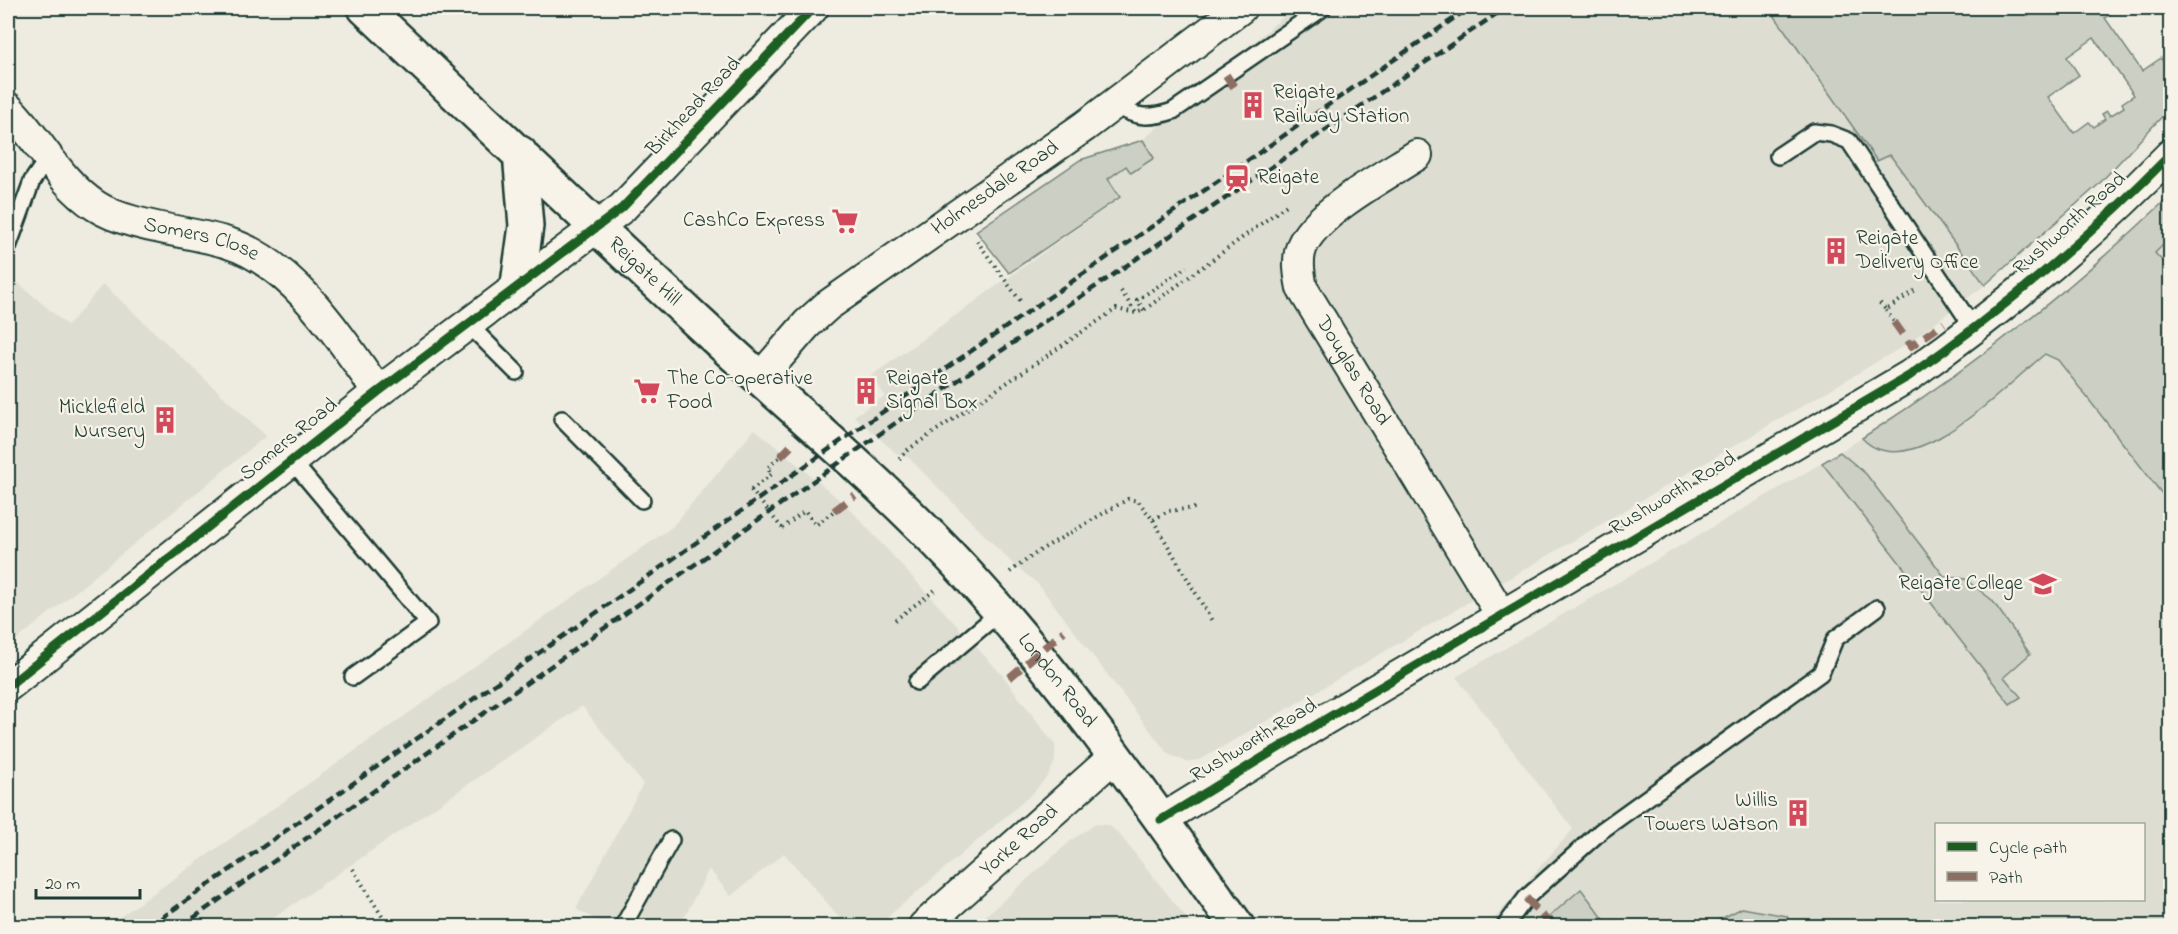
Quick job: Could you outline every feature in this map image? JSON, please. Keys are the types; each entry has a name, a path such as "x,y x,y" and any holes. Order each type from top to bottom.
{"main road":[{"name":"Reigate Hill","path":"365,8 760,378 850,457"},
{"path":"518,284 525,226 519,153"},
{"name":"London Road","path":"850,457 991,601 1115,756 1237,927"}],"street":[{"name":"Birkhead Road","path":"598,227 622,208 813,8"},
{"name":"Holmesdale Road","path":"760,378 807,324 827,306 1114,105 1241,8"},
{"name":"Somers Close","path":"8,108 25,126 63,176 97,207 127,219 230,243 280,271 336,331 378,392"},
{"name":"Douglas Road","path":"1417,155 1357,194 1317,224 1303,243 1298,268 1302,288 1502,616"},
{"name":"Rushworth Road","path":"1161,820 1233,774 1909,376 1974,329 2036,279 2120,205 2170,155"},
{"name":"Somers Road","path":"8,686 378,392 518,284 598,227"},
{"name":"Yorke Road","path":"924,927 1115,756"}],"lane":[{"path":"1114,105 1129,114 1153,118 1173,111 1323,8"},
{"path":"1778,156 1814,132 1831,134 1849,141 1974,329"},
{"path":"8,247 32,181 48,158"},
{"path":"468,324 516,372"},
{"path":"562,419 642,500"},
{"path":"292,461 428,623 353,677"},
{"path":"917,682 991,601"},
{"path":"1505,927 1526,898 1601,831 1821,672 1835,639 1877,608"},
{"path":"623,927 671,840"}],"path":[{"path":"895,463 906,451 1116,309 1136,313 1144,310 1293,201"},
{"path":"957,214 1021,302"},
{"path":"1144,310 1137,300 1187,267"},
{"path":"1886,310 1918,288 1925,297"},
{"path":"1121,291 1136,313"},
{"path":"1880,303 1894,322"},
{"path":"780,457 767,468 772,474 751,490 782,528 805,511 816,525 834,511"},
{"path":"991,601 1040,551 1128,499 1138,501 1153,520 1212,621"},
{"path":"1153,520 1168,511 1195,508"},
{"path":"895,620 935,589"},
{"path":"353,869 388,927"}],"shaded area":[{"path":"1293,8 1411,8 1414,16 1426,8 1769,8 1877,160 1890,154 1985,285 1904,346 1202,759 1187,762 1168,754 1038,584 1013,564 909,458 896,453 854,416 885,396 871,376 1115,201 1080,160 1143,140"},
{"path":"1769,8 2119,8 2105,18 2142,71 2161,58 2164,63 2170,58 2170,108 2098,185 1985,285 1890,155 1877,161","holes":["2094,38 2134,95 2122,103 2124,107 2110,116 2107,111 2102,114 2105,119 2094,127 2089,122 2074,133 2048,97 2079,75 2067,57"]},
{"path":"1143,140 1154,158 1131,173 1126,166 1108,179 1120,197 1009,273 976,231 1080,160"},
{"path":"2170,196 2170,926 1488,926 1573,829 1456,677 1822,463 1933,393 2019,329 2104,259"},
{"path":"2170,196 2170,238 2155,253 2170,269 2170,504 2058,360 2045,354 1983,407 1931,442 1906,451 1882,450 1862,438 1944,383 2022,324 2134,230"},
{"path":"8,274 68,326 103,284 266,436 8,647"},
{"path":"755,429 848,507 1003,676 1055,745 1055,761 1048,776 1032,794 877,926 847,926 784,853 731,896 709,869 680,926 608,926 576,909 643,784 582,706 262,926 107,926 672,527"},
{"path":"1840,452 1866,474 1944,576 1965,579 1992,600 2030,654 2004,677 2021,697 2010,704 1822,463"},
{"path":"1096,824 1109,825 1119,834 1193,926 974,926 1073,839"},
{"path":"1581,889 1609,926 1558,926 1550,916"},
{"path":"1742,908 1787,916 1791,926 1707,926"}],"railway":[{"path":"150,926 858,429 1469,8"},
{"path":"182,926 904,417 1505,8"}],"marked path":[{"path":"1226,75 1234,87"},
{"path":"1894,322 1911,346 1944,323"},
{"path":"780,457 795,442"},
{"path":"834,511 855,495"},
{"path":"1009,678 1064,631"},
{"path":"1526,898 1552,926"}],"cycle path":[{"path":"8,686 378,392 622,208 813,8"},
{"path":"1161,820 1324,720 1909,376 1978,325 2077,244 2170,155"}],"place":[{"name":"Reigate Railway Station","path":"1253,105"},
{"name":"Reigate","path":"1237,178"},
{"name":"CashCo Express","path":"845,221"},
{"name":"Reigate Delivery Office","path":"1836,251"},
{"name":"The Co-operative Food","path":"647,391"},
{"name":"Reigate Signal Box","path":"866,391"},
{"name":"Micklefield Nursery","path":"165,420"},
{"name":"Reigate College","path":"2043,584"},
{"name":"Willis Towers Watson","path":"1798,813"}]}
